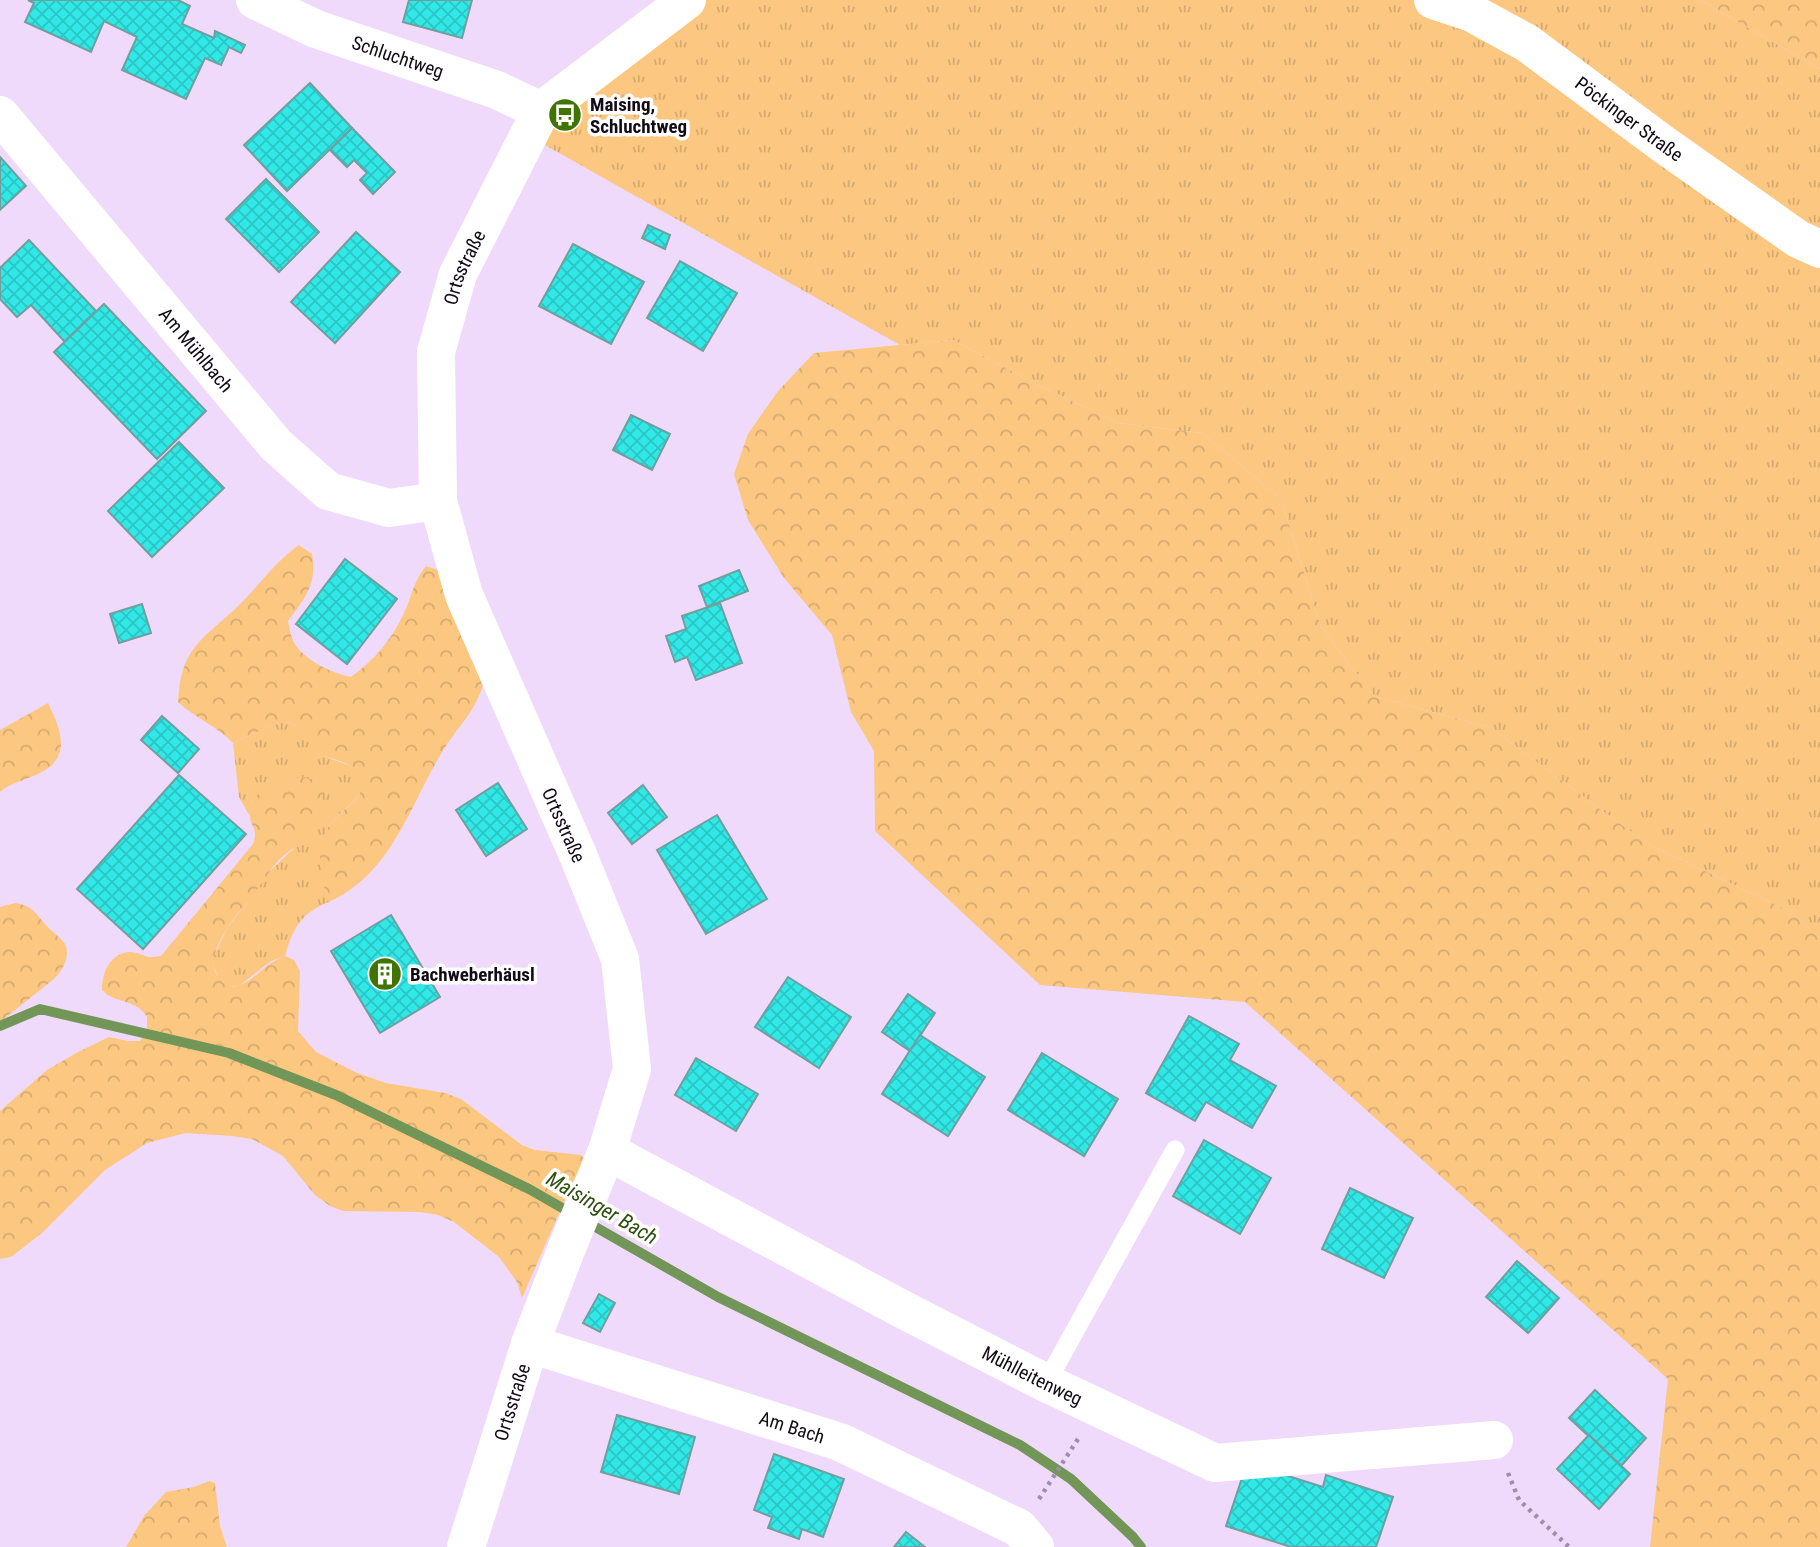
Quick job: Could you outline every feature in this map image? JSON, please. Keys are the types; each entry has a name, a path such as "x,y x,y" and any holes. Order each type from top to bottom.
{"street":[{"name":"Schluchtweg","path":"255,0 316,29 497,90 541,111"},
{"path":"541,111 687,0"},
{"name":"Pöckinger Straße","path":"1433,0 1472,13 1527,43 1798,239 1820,249"},
{"name":"Ortsstraße","path":"466,1547 530,1345 600,1168 632,1069 620,959 578,855 464,594 438,500 436,352 458,274 541,111"},
{"name":"Am Mühlbach","path":"0,115 276,445 328,491 389,508 438,500"},
{"name":"Mühlleitenweg","path":"600,1168 900,1308 1098,1409 1215,1463 1494,1440"},
{"name":"Am Bach","path":"530,1345 840,1441 1027,1538"}],"lane":[{"path":"1046,1383 1175,1150"}],"path":[{"path":"1027,1538 1098,1409"},
{"path":"1494,1440 1519,1500 1569,1547"}],"green space":[{"path":"687,0 1700,0 1820,69 1820,938 1793,913 1646,843 1491,728 1374,696 1321,627 1281,499 1202,433 1118,423 953,340 900,345 529,136"},
{"path":"1700,0 1820,0 1820,69"},
{"path":"953,340 1118,423 1202,433 1281,499 1321,627 1374,696 1491,728 1646,843 1793,913 1820,938 1820,1547 1650,1547 1668,1379 1245,1002 1040,985 875,831 874,751 851,712 832,635 784,578 748,520 734,474 748,434 778,391 814,353"},
{"path":"299,545 312,554 313,574 309,590 288,621 291,636 308,658 334,672 351,677 359,671 393,633 417,579 426,566 447,573 484,680 472,710 441,754 408,817 383,857 351,890 329,902 321,872 320,850 322,840 332,822 360,794 359,778 354,769 324,755 300,730 288,722 275,724 233,743 178,702 183,669 196,645"},
{"path":"48,703 61,741 57,759 40,773 14,783 0,792 0,730"},
{"path":"288,722 302,731 327,756 354,768 360,782 360,794 332,822 323,840 322,872 329,902 311,911 300,923 291,937 285,956 271,961 239,986 228,986 219,979 214,967 214,955 226,930 270,871 294,848 311,778 288,782 253,800 249,815 239,797 233,743 275,724"},
{"path":"300,777 320,785 323,793 318,813 300,841 274,865 224,932 214,958 215,970 223,982 235,986 246,982 278,959 285,956 294,960 300,971 298,1031 316,1052 357,1073 386,1083 445,1093 461,1099 522,1145 535,1150 581,1155 585,1160 522,1298 517,1282 499,1257 454,1222 438,1215 420,1212 343,1211 330,1206 315,1195 283,1156 252,1139 232,1136 186,1133 147,1143 105,1170 42,1233 11,1257 0,1259 0,1111 47,1070 78,1052 109,1037 140,1041 147,1030 147,1017 136,1006 113,998 102,990 103,977 111,961 128,952 150,957 161,956 253,844 255,834 250,813 255,798 275,784"},
{"path":"15,903 29,907 63,941 67,954 63,968 54,979 0,1022 0,907"},
{"path":"209,1481 215,1483 220,1526 227,1547 126,1547 144,1516 166,1492"}],"building":[{"path":"28,0 178,0 190,6 182,24 214,38 215,31 245,45 241,53 229,47 221,65 205,58 186,99 122,70 137,37 104,21 91,52 25,22 34,3"},
{"path":"409,0 472,0 462,38 403,22"},
{"path":"310,83 352,128 287,191 244,145"},
{"path":"352,128 395,172 373,194 360,180 367,173 354,160 347,167 330,150"},
{"path":"0,157 26,186 0,210"},
{"path":"266,179 319,232 279,272 226,219"},
{"path":"648,225 670,235 665,249 642,238"},
{"path":"356,232 400,272 335,343 291,302"},
{"path":"29,240 97,312 65,342 31,305 17,317 0,299 0,268"},
{"path":"573,244 644,282 611,344 539,306"},
{"path":"680,261 737,293 703,351 647,318"},
{"path":"104,304 206,411 157,459 54,352"},
{"path":"631,415 670,434 652,470 613,450"},
{"path":"179,442 224,488 152,557 108,511"},
{"path":"345,559 397,599 347,664 296,624"},
{"path":"739,570 748,591 707,607 699,586"},
{"path":"720,603 742,663 696,680 687,657 675,662 666,636 686,629 682,616"},
{"path":"142,604 151,633 119,643 110,614"},
{"path":"162,716 199,749 178,773 141,740"},
{"path":"179,775 246,834 143,949 77,889"},
{"path":"498,783 527,829 486,856 456,810"},
{"path":"643,785 667,817 632,844 608,813"},
{"path":"717,815 767,899 706,934 657,850"},
{"name":"Bachweberhäusl","path":"391,915 440,997 380,1033 331,951"},
{"path":"788,977 851,1017 819,1068 755,1027"},
{"path":"908,994 935,1013 910,1051 882,1032"},
{"path":"1189,1016 1239,1044 1230,1060 1276,1086 1252,1128 1206,1102 1195,1121 1146,1093"},
{"path":"920,1035 985,1077 948,1136 882,1094"},
{"path":"1042,1053 1118,1099 1084,1156 1008,1110"},
{"path":"696,1058 758,1094 736,1131 675,1095"},
{"path":"1204,1140 1271,1178 1240,1234 1173,1196"},
{"path":"1350,1188 1413,1218 1384,1278 1322,1249"},
{"path":"1517,1261 1559,1298 1528,1333 1486,1297"},
{"path":"599,1294 615,1303 600,1332 583,1323"},
{"path":"1595,1390 1646,1438 1621,1466 1569,1418"},
{"path":"617,1415 695,1437 679,1494 601,1472"},
{"path":"1589,1435 1630,1474 1599,1509 1557,1469"},
{"path":"774,1454 844,1479 823,1537 802,1529 799,1539 768,1528 772,1517 754,1510"},
{"path":"1247,1463 1323,1487 1326,1475 1393,1497 1376,1547 1291,1547 1226,1526"},
{"path":"906,1532 925,1547 894,1547"}],"waterway":[{"name":"Maisinger Bach","path":"0,1026 40,1009 229,1053 336,1095 529,1189 718,1297 1020,1445 1071,1479 1141,1547"}],"place":[{"name":"Maising, Schluchtweg","path":"565,115"},
{"name":"Bachweberhäusl","path":"385,974"}]}
